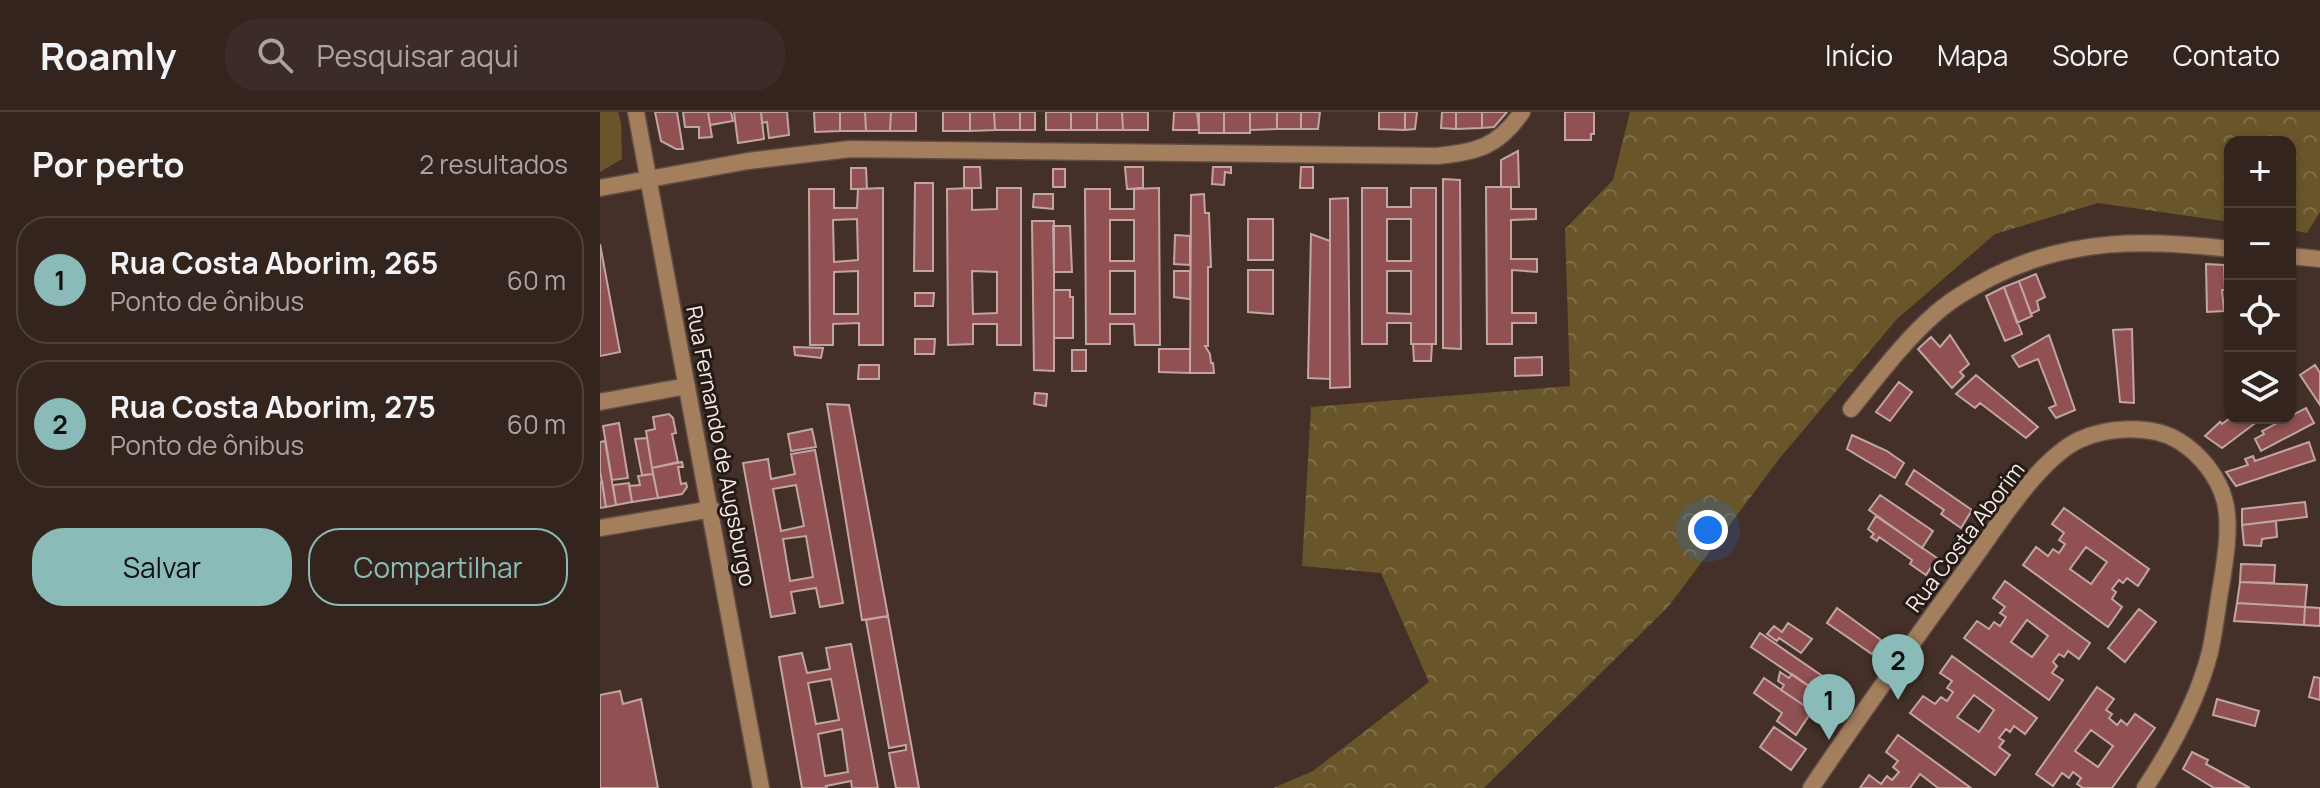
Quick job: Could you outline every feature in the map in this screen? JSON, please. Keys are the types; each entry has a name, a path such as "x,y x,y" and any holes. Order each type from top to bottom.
{"street":[{"name":"Rua Fernando de Augsburgo","path":"636,112 712,509 761,788"},
{"path":"600,188 748,161 850,149 1437,156 1469,153 1490,145 1510,129 1522,112"},
{"path":"1851,409 1908,340 1937,312 1966,291 2027,260 2069,249 2134,242 2224,249"},
{"path":"2296,257 2320,259"},
{"path":"600,402 687,386"},
{"name":"Rua Costa Aborim","path":"1811,788 1885,680 2017,499 2053,458 2078,440 2101,432 2126,430 2155,432 2193,449 2210,471 2225,502 2226,555 2209,653 2185,718 2145,788"},
{"path":"600,528 712,509"}],"green space":[{"path":"600,112 618,112 622,159 600,172"},
{"path":"1630,112 2320,112 2320,212 2307,233 2296,231 2296,136 2224,136 2224,221 2098,203 1995,234 1896,320 1779,459 1668,607 1484,788 1273,788 1313,771 1429,682 1381,573 1302,566 1311,407 1570,386 1565,229 1613,180"}],"building":[{"path":"655,112 677,112 683,149 661,141"},
{"path":"683,112 708,112 712,137 699,138 699,127 685,127"},
{"path":"708,112 731,112 733,121 710,125"},
{"path":"734,112 761,112 764,139 738,143"},
{"path":"761,112 787,112 789,135 769,138 767,122 762,123"},
{"path":"814,112 840,112 840,131 815,132"},
{"path":"840,112 865,112 866,131 840,131"},
{"path":"865,112 891,112 890,131 866,131"},
{"path":"891,112 916,112 916,131 890,131"},
{"path":"943,112 970,112 970,131 943,131"},
{"path":"970,112 994,112 995,130 970,131"},
{"path":"994,112 1020,112 1020,130 995,130"},
{"path":"1020,112 1035,112 1035,130 1020,130"},
{"path":"1046,112 1071,112 1071,130 1046,130"},
{"path":"1071,112 1097,112 1097,130 1071,130"},
{"path":"1097,112 1122,112 1123,130 1097,130"},
{"path":"1122,112 1148,112 1148,130 1123,130"},
{"path":"1174,112 1197,112 1199,130 1173,130"},
{"path":"1199,112 1224,112 1224,133 1199,133"},
{"path":"1224,112 1250,112 1250,133 1224,133"},
{"path":"1250,112 1277,112 1277,129 1250,130"},
{"path":"1277,112 1301,112 1301,129 1277,129"},
{"path":"1301,112 1320,112 1318,129 1301,129"},
{"path":"1379,112 1405,112 1405,130 1379,129"},
{"path":"1405,112 1417,112 1415,129 1405,130"},
{"path":"1442,112 1456,112 1456,129 1441,128"},
{"path":"1456,112 1482,112 1482,128 1456,129"},
{"path":"1482,112 1507,112 1494,127 1482,128"},
{"path":"1565,112 1594,112 1591,140 1565,140"},
{"path":"1518,151 1519,187 1501,187 1501,160"},
{"path":"964,167 980,167 981,188 964,188"},
{"path":"1125,167 1143,167 1143,188 1127,189"},
{"path":"1213,167 1231,167 1231,173 1225,172 1224,185 1212,184"},
{"path":"1301,167 1313,167 1313,188 1300,188"},
{"path":"851,168 866,168 867,189 851,189"},
{"path":"1053,169 1065,169 1065,187 1053,187"},
{"path":"1443,179 1460,180 1461,349 1443,348"},
{"path":"915,183 933,183 933,271 914,271"},
{"path":"1486,187 1511,187 1511,209 1536,209 1536,219 1511,220 1511,259 1537,259 1537,272 1512,270 1512,313 1536,313 1536,323 1512,323 1512,344 1487,344"},
{"path":"883,188 883,345 859,345 859,323 833,324 833,345 810,345 809,189 834,189 834,208 857,208 858,189","holes":["857,219 858,260 834,262 833,220","858,271 858,314 834,314 834,272"]},
{"path":"972,188 972,210 997,209 997,188 1021,188 1021,345 997,345 997,324 973,324 973,344 948,345 947,189","holes":["972,271 997,272 997,313 973,314"]},
{"path":"1159,188 1160,345 1135,345 1134,324 1110,324 1110,344 1086,344 1085,189 1110,189 1110,209 1134,209 1134,189","holes":["1110,220 1134,220 1134,261 1110,261","1110,271 1135,271 1135,314 1110,314"]},
{"path":"1362,188 1387,188 1387,207 1411,207 1411,188 1436,188 1436,344 1411,344 1411,323 1387,323 1387,344 1362,344","holes":["1387,219 1411,219 1411,261 1387,261","1387,271 1411,271 1411,314 1387,313"]},
{"path":"1034,194 1053,194 1053,209 1033,207"},
{"path":"1204,194 1205,213 1209,213 1211,267 1208,267 1208,346 1205,346 1214,373 1190,373 1191,195"},
{"path":"1348,198 1350,387 1330,388 1330,199"},
{"path":"1248,219 1273,219 1273,260 1248,260"},
{"path":"1032,221 1054,221 1054,371 1034,370"},
{"path":"1053,226 1070,226 1072,272 1054,272"},
{"path":"1311,234 1330,241 1330,379 1308,378"},
{"path":"1175,235 1190,236 1190,265 1174,264"},
{"path":"600,244 620,352 600,356"},
{"path":"2206,264 2224,265 2224,311 2207,312"},
{"path":"1248,270 1273,270 1273,314 1248,312"},
{"path":"1174,271 1190,271 1190,299 1174,297"},
{"path":"2036,274 2045,297 2037,301 2039,310 2031,314 2019,281"},
{"path":"2019,281 2032,316 2017,323 2004,287"},
{"path":"2004,287 2022,334 2005,341 1986,296"},
{"path":"1054,290 1070,290 1070,297 1073,297 1073,338 1054,338"},
{"path":"915,293 934,293 933,306 915,306"},
{"path":"2132,329 2134,403 2120,402 2113,330"},
{"path":"1950,335 1969,364 1960,372 1964,376 1952,388 1918,349 1931,337 1940,347"},
{"path":"2049,335 2075,410 2056,418 2049,408 2056,405 2038,359 2019,367 2012,356"},
{"path":"915,339 935,339 934,354 915,354"},
{"path":"1413,344 1432,344 1431,361 1414,361"},
{"path":"794,347 823,348 821,358 795,355"},
{"path":"1159,349 1190,349 1190,373 1159,372"},
{"path":"1072,350 1086,350 1086,371 1072,371"},
{"path":"1542,357 1542,375 1515,376 1515,358"},
{"path":"859,365 879,365 879,379 858,379"},
{"path":"2315,365 2320,373 2320,405 2300,375"},
{"path":"1976,375 2038,427 2026,438 1980,403 1975,408 1956,394"},
{"path":"1899,382 1912,392 1890,421 1876,412"},
{"path":"1035,393 1047,394 1046,406 1034,404"},
{"path":"827,404 849,405 888,616 862,620"},
{"path":"2306,408 2314,423 2261,451 2255,439 2264,434 2262,431 2275,424 2296,424 2296,413"},
{"path":"669,414 676,433 672,434 678,462 652,468 646,431 655,429 653,417"},
{"path":"2220,422 2254,424 2222,448 2205,436"},
{"path":"619,423 628,478 612,480 603,426"},
{"path":"812,429 816,447 791,451 788,434"},
{"path":"1852,435 1887,451 1904,463 1895,478 1847,449"},
{"path":"647,438 653,474 642,475 635,439"},
{"path":"605,441 616,505 606,507 600,471 600,442"},
{"path":"2309,442 2315,460 2236,486 2226,472 2248,465 2245,459 2253,456 2255,461"},
{"path":"815,450 843,603 820,607 816,588 791,592 795,613 771,617 743,463 768,459 771,479 795,474 791,454","holes":["796,485 804,526 781,531 773,489","806,536 813,577 790,581 783,539"]},
{"path":"682,462 683,467 678,467 681,484 686,483 687,487 682,494 658,498 652,468"},
{"path":"1914,470 1972,510 1961,528 1941,514 1944,510 1906,484"},
{"path":"653,474 658,498 632,502 629,486 640,485 638,476"},
{"path":"600,482 606,507 600,508"},
{"path":"629,483 632,502 616,505 613,485"},
{"path":"1880,495 1933,531 1922,548 1869,510"},
{"path":"2305,502 2307,517 2242,525 2242,509"},
{"path":"2064,508 2149,569 2138,586 2127,578 2123,583 2119,580 2112,589 2116,592 2112,599 2122,607 2108,627 2023,565 2036,547 2048,556 2053,549 2059,553 2065,544 2059,540 2064,533 2052,524","holes":["2086,547 2107,562 2091,584 2070,569"]},
{"path":"1876,516 1937,558 1926,575 1910,564 1912,560 1879,537 1877,541 1871,537 1874,534 1868,529"},
{"path":"2276,521 2277,537 2262,539 2261,546 2244,545 2242,525"},
{"path":"2241,564 2275,565 2274,583 2240,582"},
{"path":"2005,581 2090,643 2079,659 2068,651 2064,657 2059,654 2053,662 2057,666 2052,673 2063,680 2049,700 1964,638 1977,621 1989,629 1994,622 2000,626 2006,617 2000,613 2005,607 1993,598","holes":["2027,620 2048,636 2032,657 2011,642"]},
{"path":"2240,582 2307,585 2305,607 2237,603"},
{"path":"2237,603 2305,607 2304,625 2234,621"},
{"path":"2305,607 2320,608 2320,626 2304,625"},
{"path":"1837,608 1881,640 1872,654 1827,623"},
{"path":"2139,609 2156,622 2125,662 2108,648"},
{"path":"888,616 919,788 896,788 889,753 906,750 906,745 889,748 866,620"},
{"path":"1788,623 1812,639 1801,653 1767,634 1774,626 1782,632"},
{"path":"1760,633 1847,693 1838,706 1751,647"},
{"path":"851,644 878,788 852,788 851,781 827,788 802,788 779,657 802,653 807,673 830,669 826,648","holes":["831,679 839,720 816,724 808,683","842,729 848,772 825,776 818,734"]},
{"path":"1952,656 2037,718 2025,734 2014,726 2010,732 2006,729 1999,738 2004,741 1999,747 2010,755 1995,775 1910,713 1923,696 1935,704 1941,697 1947,701 1953,692 1947,688 1952,681 1940,673","holes":["1974,695 1994,710 1979,732 1957,717"]},
{"path":"1780,672 1789,678 1792,674 1838,706 1827,721 1781,690 1784,685 1778,681"},
{"path":"2314,677 2320,678 2320,700 2309,697"},
{"path":"1764,678 1812,711 1796,735 1777,721 1782,713 1754,693"},
{"path":"2097,687 2114,699 2106,710 2112,714 2109,718 2117,725 2121,720 2127,725 2135,714 2155,728 2112,788 2083,788 2077,784 2081,778 2073,772 2069,778 2062,773 2053,786 2036,774","holes":["2091,730 2113,746 2098,767 2075,751"]},
{"path":"620,691 623,704 641,699 658,788 600,788 600,695"},
{"path":"2217,699 2259,711 2255,726 2213,715"},
{"path":"1774,727 1806,749 1791,770 1760,747"},
{"path":"1898,735 1971,788 1938,788 1920,774 1910,788 1860,788 1869,775 1881,784 1887,776 1892,780 1899,772 1893,767 1898,761 1886,752"},
{"path":"2192,752 2208,760 2206,764 2250,788 2214,788 2183,769"}],"place":[{"name":"Rua Costa Aborim, 275","path":"1898,700"},
{"name":"Rua Costa Aborim, 265","path":"1829,740"}]}
